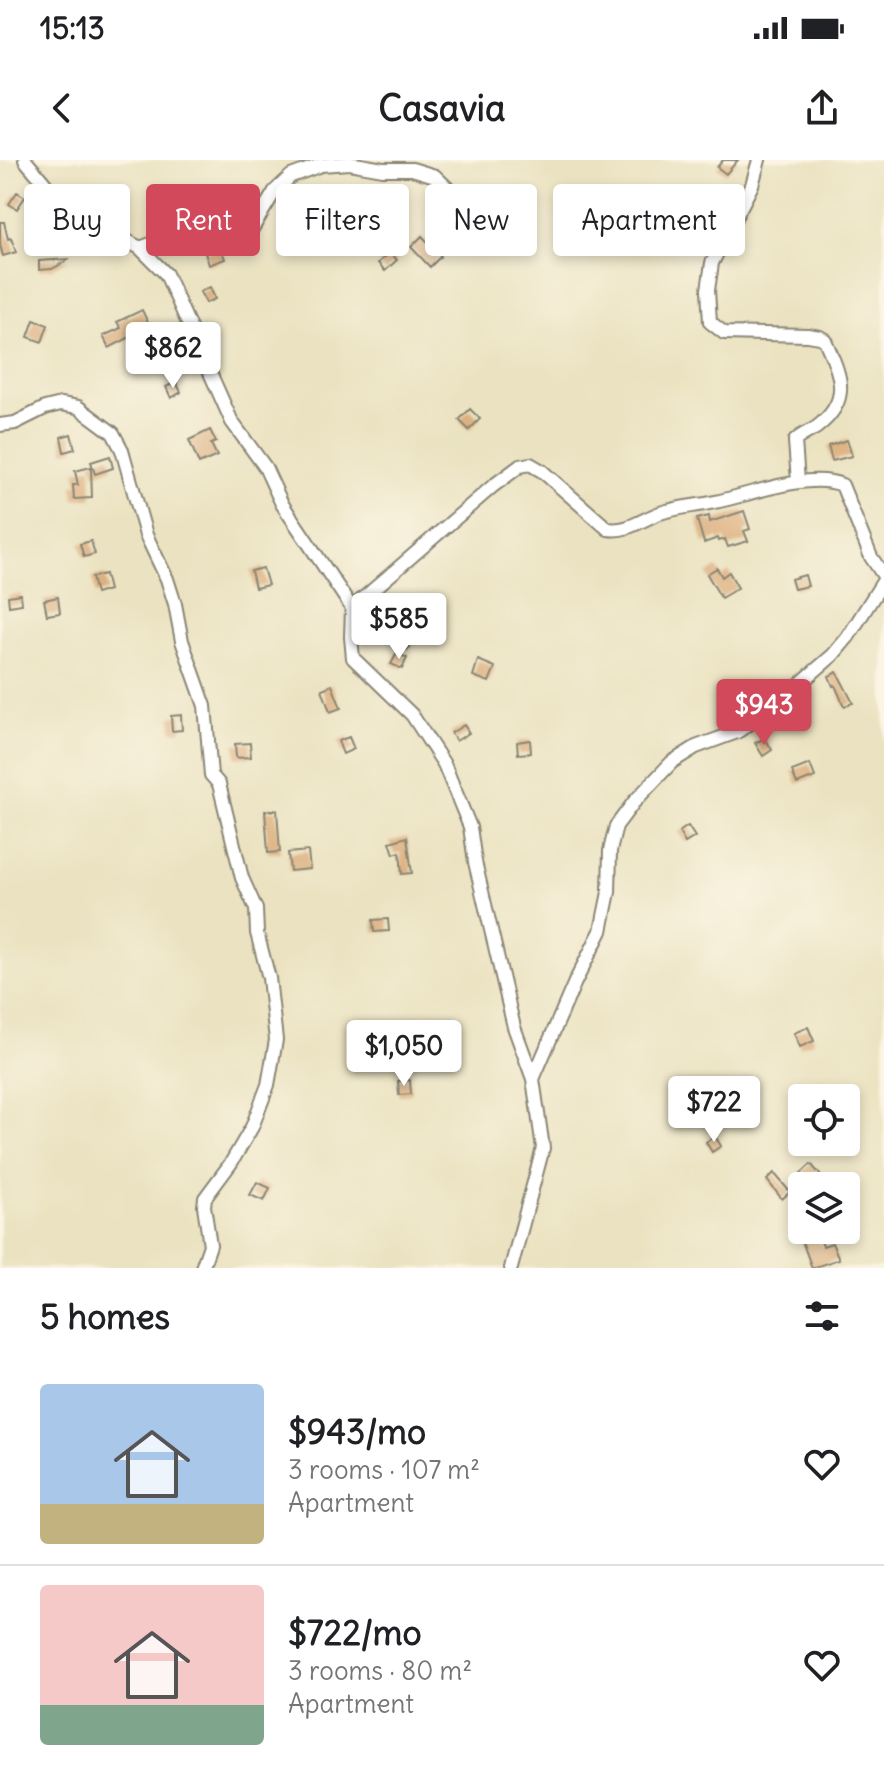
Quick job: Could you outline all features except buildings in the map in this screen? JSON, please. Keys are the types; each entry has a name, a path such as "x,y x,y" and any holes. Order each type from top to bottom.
{"street":[{"path":"25,160 63,205 140,248 166,274 232,422 265,467 282,504 352,608 353,658 412,715 444,764 470,827 475,862 514,1027 533,1079 543,1148 511,1268"},
{"path":"759,160 752,185 712,263 708,306 710,322 724,333 808,335 825,340 842,386 841,395 833,410 816,428 795,441 798,482"},
{"path":"140,248 170,237 236,241 249,234 275,191 291,176 321,165 349,163 383,169 412,169 435,176 443,184"},
{"path":"0,425 15,423 45,408 61,404 78,407 113,433 122,450 146,535 167,579 182,641 205,706 211,775 219,784 242,878 256,909 257,933 269,978 276,1040 268,1085 252,1127 205,1198 210,1245 202,1268"},
{"path":"352,608 493,486 520,466 530,464 608,529 617,530 629,528 660,513 798,482 835,482 842,485 871,557 884,578 848,637 833,655 771,709 737,732 696,747 672,762 616,826 610,851 609,892 601,931 533,1079"}]}
